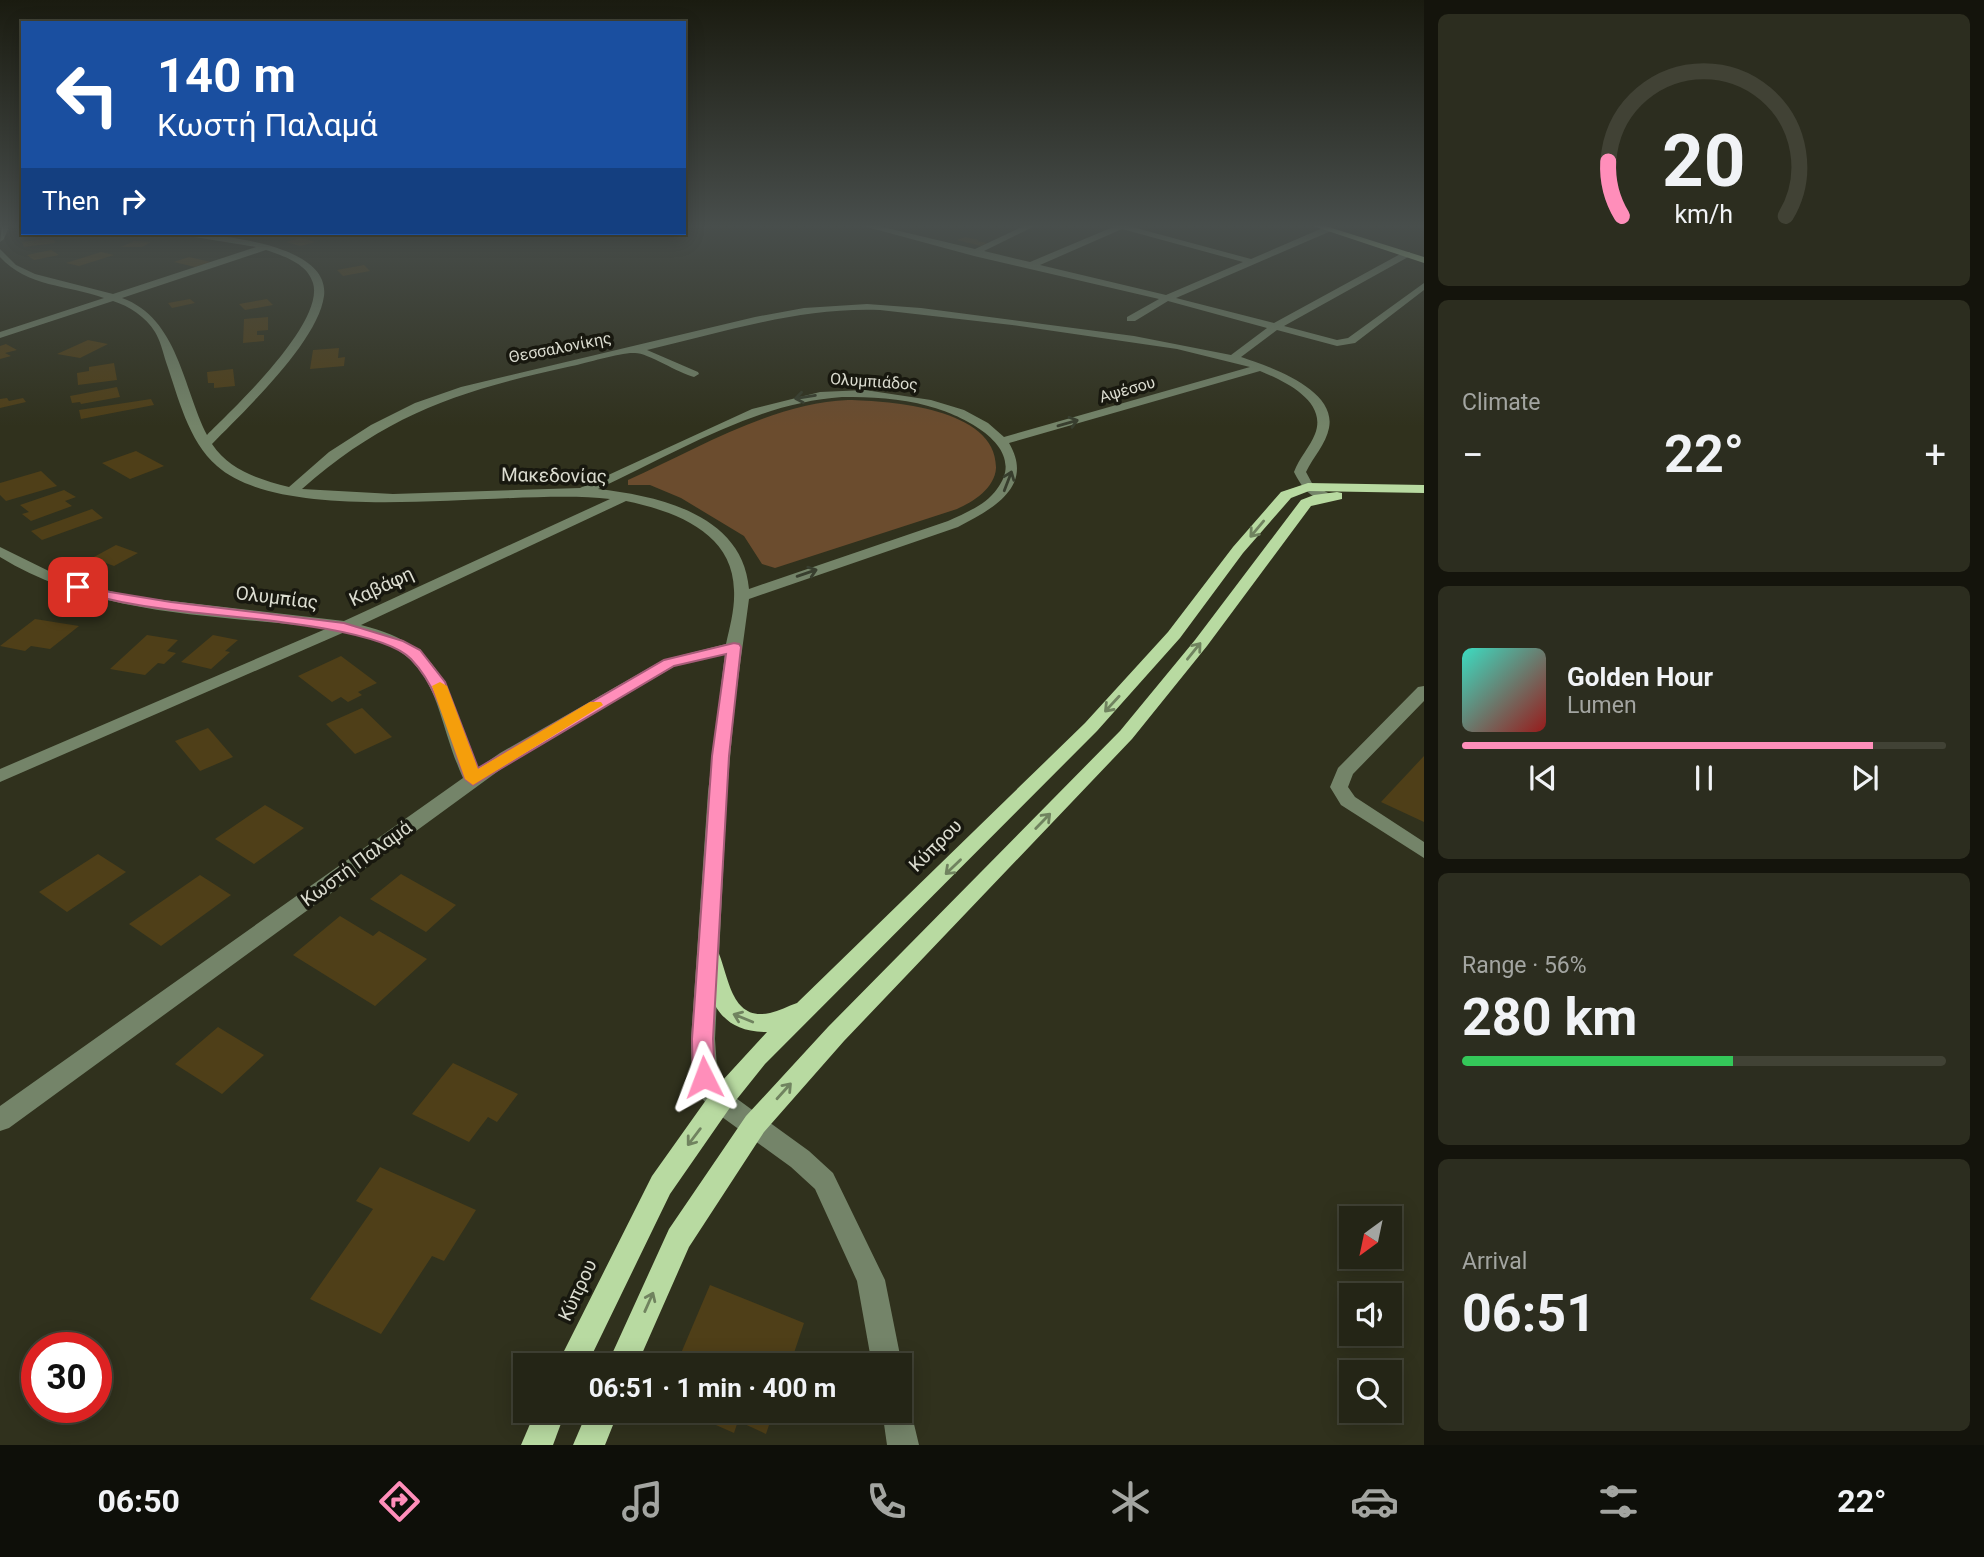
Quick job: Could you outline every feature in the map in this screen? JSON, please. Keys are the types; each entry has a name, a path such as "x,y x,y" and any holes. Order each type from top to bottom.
{"main road":[{"path":"627,1353 679,1238 707,1192 755,1124 836,1034 1126,735 1201,643 1316,492 1424,489"},
{"name":"Κύπρου","path":"578,1353 661,1185 720,1101 757,1058 963,857 1091,727 1174,635 1280,502 1291,492 1316,492"},
{"path":"1316,492 1424,498"},
{"path":"708,953 722,1000 736,1016 758,1023 771,1023 807,1008"},
{"path":"537,1445 546,1423"},
{"path":"589,1445 598,1423"}],"street":[{"name":"Μακεδονίας","path":"92,291 114,297 137,309 156,326 206,443 220,462 241,477 293,490 382,497 582,492 624,497 680,513 716,532 735,559 743,596 721,756 703,1066 709,1089 720,1101 755,1124 824,1181 870,1280 885,1353"},
{"path":"0,335 131,291"},
{"path":"206,443 270,378 318,305 318,291"},
{"path":"1140,291 1276,326 1314,339 1342,343 1351,341 1417,291"},
{"path":"1131,319 1181,291"},
{"path":"1234,358 1276,326 1339,291"},
{"name":"Θεσσαλονίκης","path":"293,490 316,469 365,433 414,408 506,376 636,349 791,311 868,307 982,318 1124,338 1234,358 1260,368 1299,387 1320,406 1324,417 1323,429 1300,472 1316,492"},
{"path":"636,349 694,374"},
{"name":"Αψέσου","path":"1003,441 1260,368"},
{"name":"Ολυμπιάδος","path":"582,492 767,407 812,396 868,395 930,403 972,419 1003,441"},
{"path":"743,596 953,524 980,512 995,502 1011,479 1012,460 1003,441"},
{"name":"Καβάφη","path":"0,776 344,627 624,497"},
{"name":"Ολυμπίας","path":"0,551 27,568 101,594 171,606 344,627 398,644 425,664 445,698 473,779"},
{"name":"Κωστή Παλαμά","path":"0,1120 506,757 669,663 734,647"},
{"path":"1424,691 1345,772 1339,787 1348,801 1424,851"},
{"path":"899,1423 903,1445"}],"shaded area":[{"path":"848,400 914,406 961,420 979,432 992,448 996,468 992,482 976,498 957,509 775,568 762,564 744,536 681,498 650,485 628,485 628,480 763,418 791,409"}],"building":[{"path":"190,299 195,303 172,308 168,303"},
{"path":"267,299 273,305 245,310 239,304"},
{"path":"268,317 268,330 257,331 257,335 264,335 264,341 243,343 244,319"},
{"path":"88,340 108,344 80,358 57,354"},
{"path":"6,344 17,350 5,353 11,356 0,359 0,346"},
{"path":"339,348 338,358 345,357 344,366 310,369 313,350"},
{"path":"114,363 117,380 78,385 77,373 89,371 89,367"},
{"path":"233,369 235,386 214,388 214,383 208,383 207,372"},
{"path":"117,387 120,397 81,404 72,403 70,396"},
{"path":"7,398 9,401 23,398 26,402 0,408 0,399"},
{"path":"151,399 154,405 81,419 79,410"},
{"path":"136,451 164,466 130,479 102,463"},
{"path":"41,471 57,486 6,501 0,495 0,483"},
{"path":"64,490 76,497 65,501 72,506 31,521 22,514 29,512 20,505"},
{"path":"92,509 103,518 42,540 31,531"},
{"path":"116,545 138,553 114,566 92,558"},
{"path":"35,619 79,626 50,649 31,646 25,651 0,646"},
{"path":"147,635 178,640 167,651 176,653 164,664 158,663 145,675 110,669"},
{"path":"213,635 238,640 225,651 230,652 211,669 181,662"},
{"path":"341,656 377,683 358,692 362,695 348,702 341,697 332,702 298,676"},
{"path":"362,708 392,737 355,754 326,724"},
{"path":"208,728 233,757 200,771 175,741"},
{"path":"1424,756 1424,822 1381,802"},
{"path":"265,805 304,828 254,864 215,839"},
{"path":"98,854 126,872 67,912 39,892"},
{"path":"401,874 456,905 426,932 370,899"},
{"path":"200,875 231,895 161,946 129,924"},
{"path":"340,916 373,936 379,931 427,959 375,1006 293,955"},
{"path":"218,1027 264,1055 222,1094 175,1064"},
{"path":"453,1063 518,1094 497,1122 488,1117 469,1142 412,1114"},
{"path":"380,1167 476,1210 444,1261 432,1256 381,1334 310,1299 373,1209 356,1201"},
{"path":"710,1285 804,1323 794,1353 681,1353"},
{"path":"711,1423 737,1423 734,1433"},
{"path":"742,1423 770,1423 766,1434"}],"slow traffic":[{"path":"440,686 473,779 595,705"}],"route":[{"path":"78,587 101,594 171,606 344,627 377,635 398,644 425,664 438,682 473,779 506,757 669,663 734,647 721,756 703,1039 704,1077"}]}
